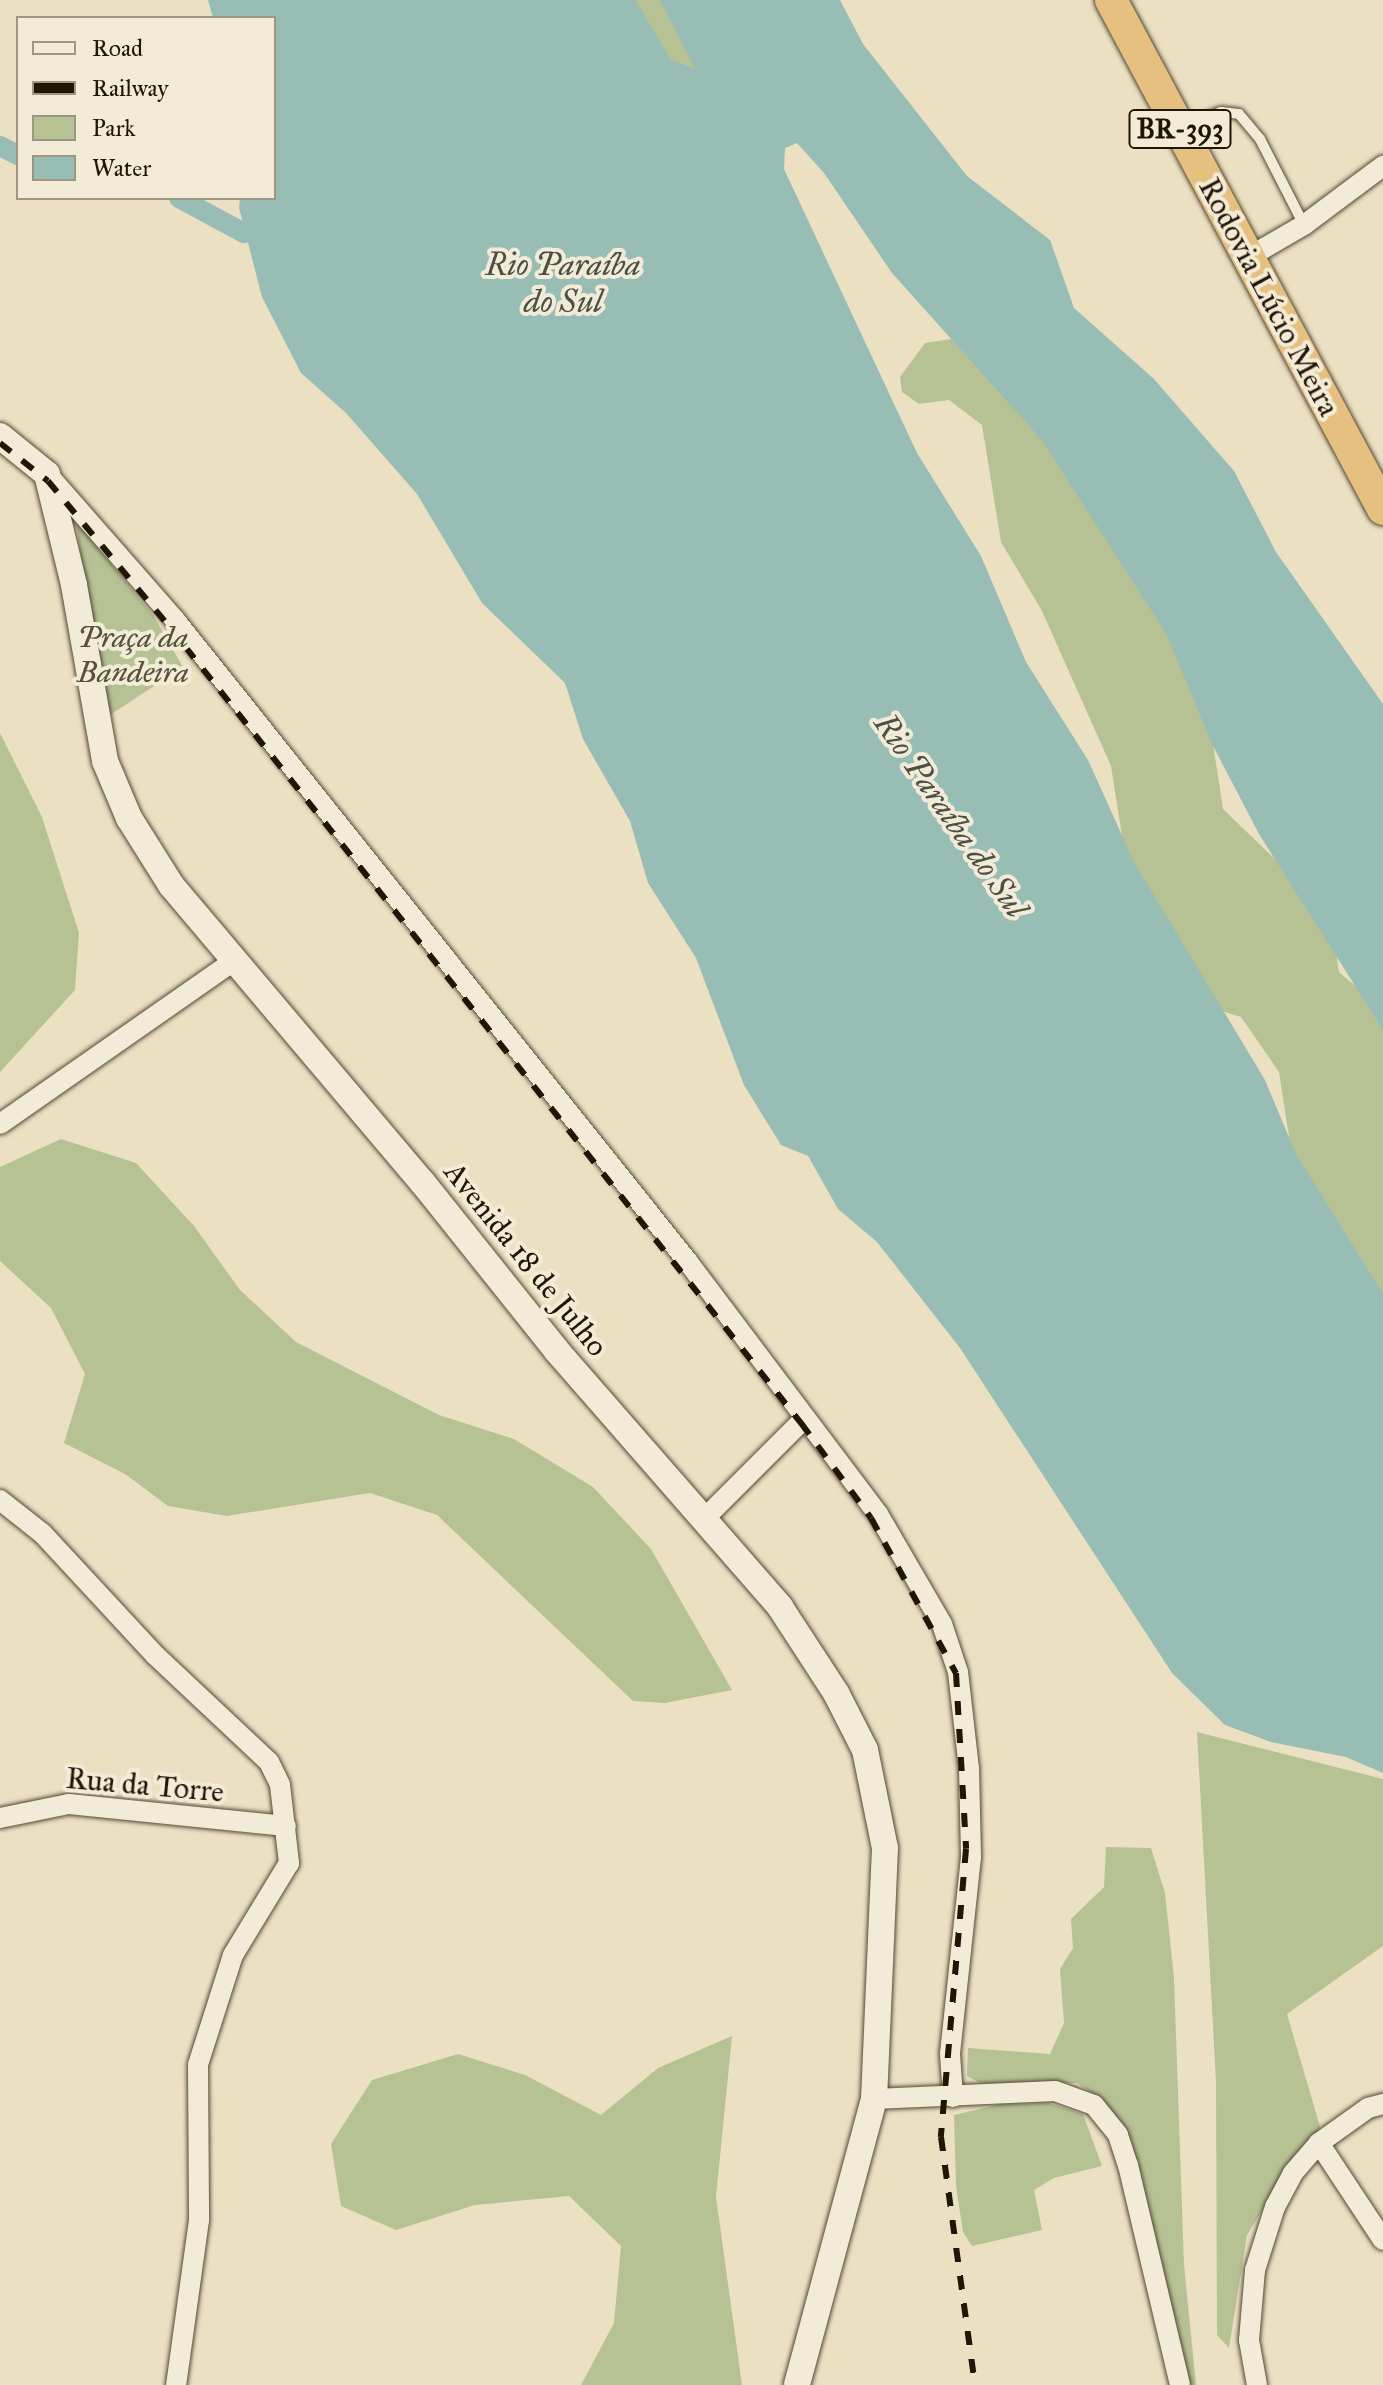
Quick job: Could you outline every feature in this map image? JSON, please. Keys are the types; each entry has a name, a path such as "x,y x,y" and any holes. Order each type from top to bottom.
{"highway":[{"name":"Rodovia Lúcio Meira","path":"1111,0 1383,509"}],"main road":[{"path":"0,436 47,474"},
{"name":"Avenida 18 de Julho","path":"47,474 74,585 105,761 129,818 171,885 232,962 423,1183 557,1351 706,1517 780,1607 836,1693 865,1750 885,1848 874,2099 797,2385"}],"street":[{"path":"1247,258 1304,225 1383,166"},
{"path":"47,474 175,620 688,1262 878,1514 942,1624 958,1672 969,1768 971,1857 950,2054 953,2097"},
{"path":"0,1124 232,962"},
{"path":"706,1517 805,1418"},
{"path":"0,1500 42,1533 155,1655 269,1762 280,1785 289,1863 233,1955 198,2065 199,2220 176,2385"},
{"name":"Rua da Torre","path":"0,1818 69,1804 286,1826"},
{"path":"874,2099 1055,2091 1077,2095 1106,2116 1128,2165 1180,2385"},
{"path":"1257,2385 1249,2340 1255,2270 1275,2207 1293,2173 1319,2143 1368,2108 1383,2104"},
{"path":"1319,2143 1383,2240"}],"lane":[{"path":"1180,128 1221,112 1239,114 1260,139 1304,225"}],"green space":[{"path":"621,0 688,0 702,76 636,41"},
{"path":"983,334 1196,632 1223,809 1277,861 1326,884 1339,972 1383,1010 1383,1316 1295,1175 1279,1072 1241,1017 1209,1007 1125,855 1111,766 1042,611 1001,542 982,425 949,400 919,404 902,392 900,377 925,343"},
{"name":"Praça da Bandeira","path":"76,522 153,615 183,667 104,719"},
{"path":"0,733 42,817 79,933 75,990 0,1072"},
{"path":"61,1139 136,1163 194,1226 240,1290 296,1342 439,1415 514,1439 593,1487 651,1549 732,1690 665,1703 633,1701 437,1515 370,1493 227,1516 168,1506 125,1474 64,1443 85,1374 51,1308 0,1261 0,1167"},
{"path":"1197,1732 1383,1779 1383,1946 1287,2014 1321,2130 1295,2157 1247,2235 1229,2348 1217,2335 1216,2082"},
{"path":"1106,1847 1151,1848 1165,1893 1174,1978 1184,2265 1196,2385 1186,2385 1097,2097 1077,2083 980,2083 967,2076 968,2048 1050,2054 1064,2023 1060,1969 1073,1948 1071,1919 1104,1887"},
{"path":"732,2036 716,2197 742,2385 581,2385 614,2323 621,2246 569,2196 475,2205 396,2230 341,2206 331,2144 372,2080 458,2054 525,2075 601,2115 658,2068"},
{"path":"1049,2103 1083,2114 1102,2166 1054,2178 1034,2190 1042,2230 972,2246 963,2232 956,2186 954,2115 1001,2104"}],"water":[{"name":"Rio Paraíba do Sul","path":"208,0 636,0 670,59 695,69 660,0 840,0 863,44 967,176 1050,240 1074,308 1154,379 1234,471 1276,552 1383,704 1383,1030 1259,834 1211,742 1167,635 1041,439 892,273 824,173 797,143 785,148 784,169 917,453 981,556 1026,662 1088,760 1134,862 1265,1080 1296,1154 1383,1294 1383,1773 1346,1757 1271,1742 1225,1725 1172,1673 960,1348 877,1242 838,1209 808,1156 781,1145 744,1085 696,958 648,883 630,821 583,739 565,683 482,603 417,494 346,413 301,373 262,297 239,208 240,200 276,200 276,16 212,16"}],"waterway":[{"path":"0,146 16,154"},
{"path":"183,200 244,233"}],"railway":[{"path":"0,443 48,481 168,625 801,1423 871,1518 956,1673 966,1849 941,2137 975,2385"}]}
